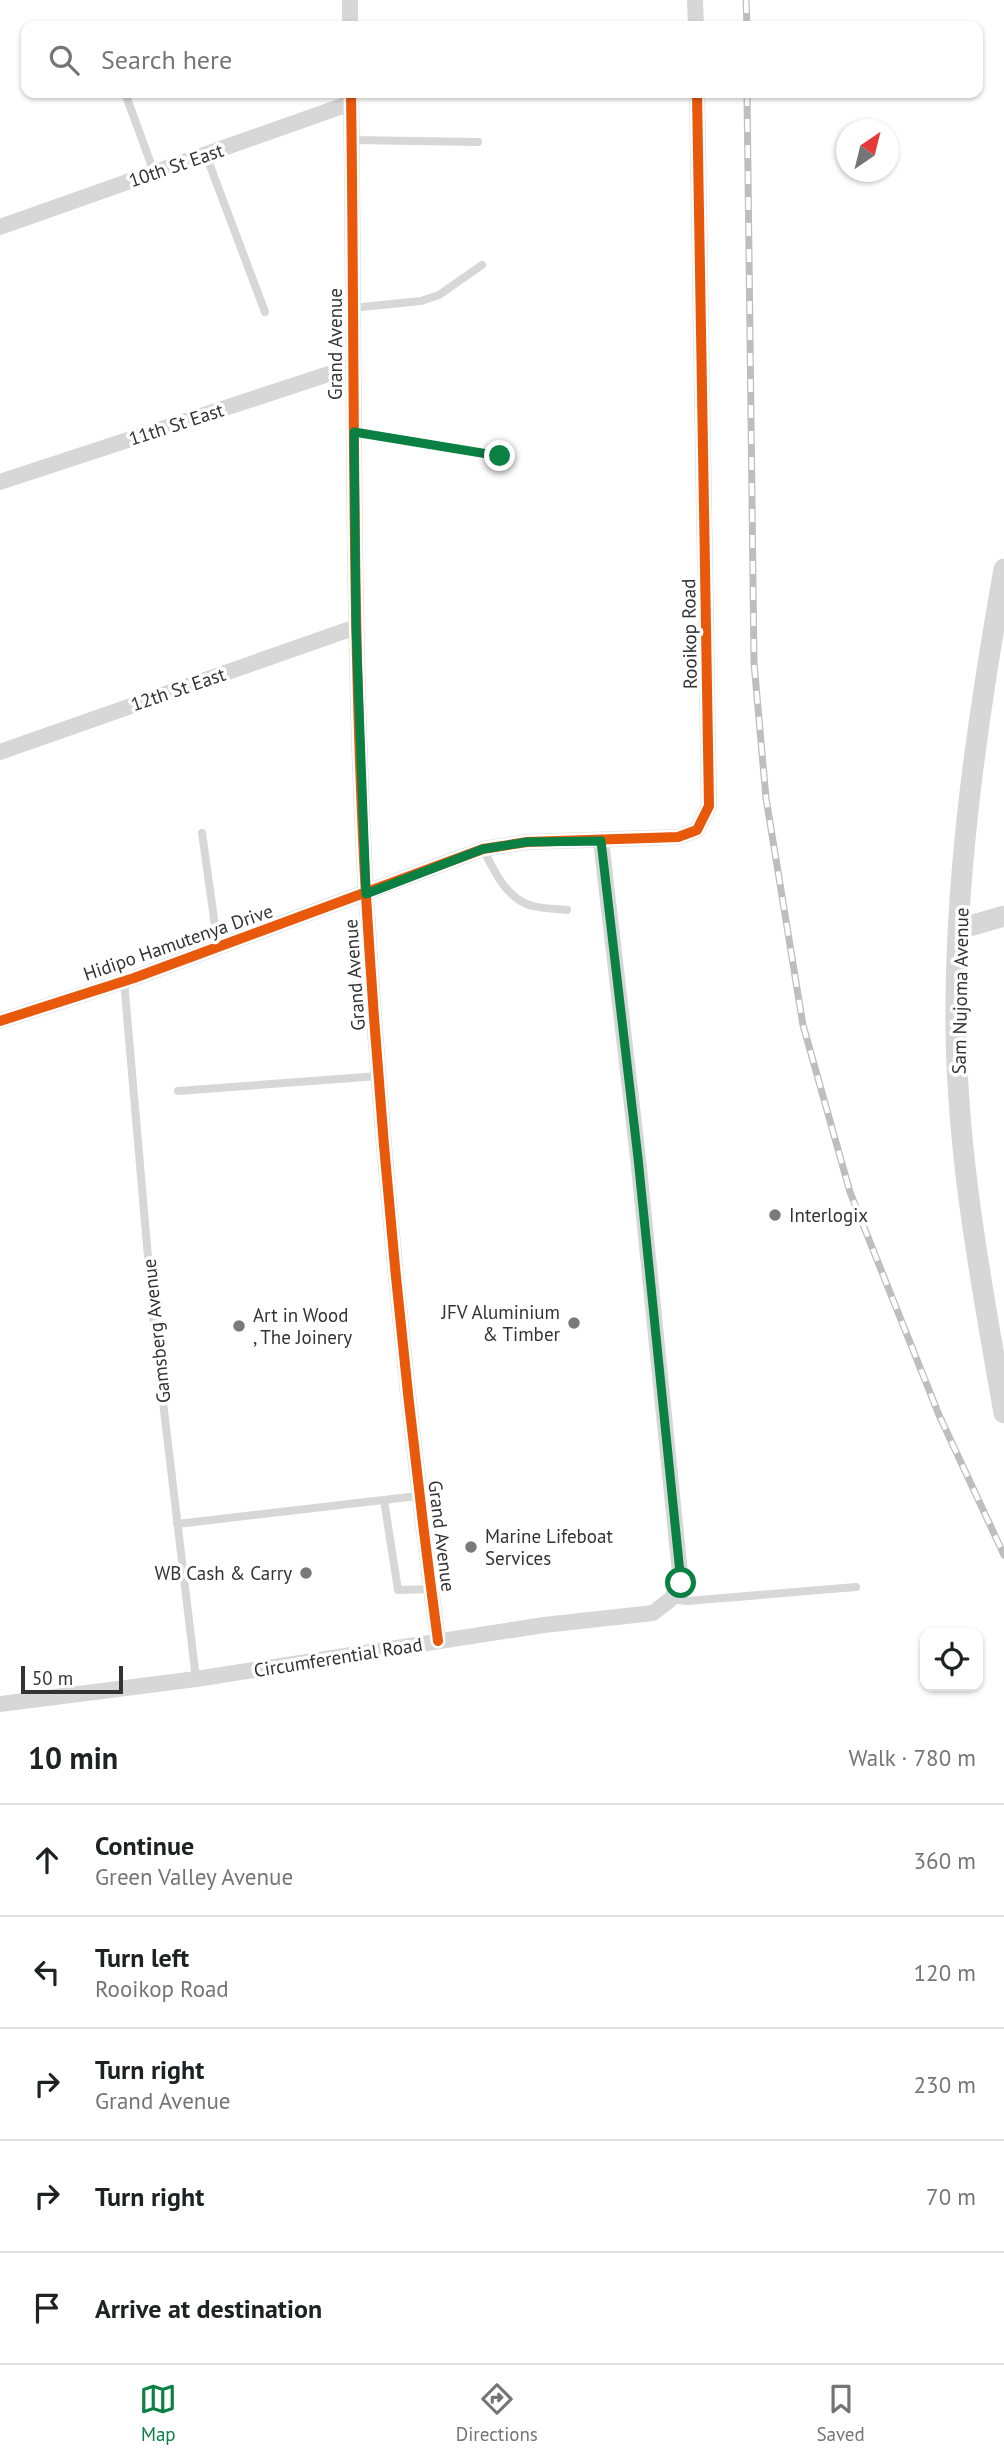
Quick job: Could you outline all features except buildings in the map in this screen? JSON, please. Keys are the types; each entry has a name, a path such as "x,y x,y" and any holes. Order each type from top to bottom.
{"street":[{"path":"350,0 350,21"},
{"path":"695,0 695,21"},
{"name":"10th St East","path":"0,227 206,155 351,98"},
{"name":"Grand Avenue","path":"351,98 356,626 366,894 389,1215 418,1496 438,1641"},
{"name":"Rooikop Road","path":"366,894 483,849 527,842 678,837 697,830 709,806 697,98"},
{"name":"11th St East","path":"0,482 353,366"},
{"name":"Sam Nujoma Avenue","path":"1004,569 972,782 959,929 956,1003 960,1115 978,1266 1004,1413"},
{"name":"12th St East","path":"0,752 356,626"},
{"path":"601,841 681,1583 671,1599"},
{"name":"Hidipo Hamutenya Drive","path":"0,1021 124,981 366,894"},
{"path":"959,929 1004,916"},
{"name":"Circumferential Road","path":"0,1704 196,1679 544,1625 653,1613 671,1599"}],"lane":[{"path":"127,98 154,173"},
{"path":"352,140 478,142"},
{"path":"206,155 265,312"},
{"path":"352,308 430,298 439,295 482,265"},
{"path":"354,432 500,456"},
{"path":"202,833 218,947"},
{"path":"483,849 498,878 514,896 531,906 567,910"},
{"name":"Gamsberg Avenue","path":"124,981 154,1326 196,1679"},
{"path":"178,1091 379,1076"},
{"path":"177,1524 418,1496"},
{"path":"384,1500 398,1590 431,1589"},
{"path":"671,1599 687,1601 856,1587"}],"railway":[{"path":"746,0 747,21"},
{"path":"747,98 754,663 766,798 803,1025 850,1192 939,1415 1004,1555"}],"cycle path":[{"path":"351,98 356,595 366,896 395,1270 438,1641"},
{"path":"0,1021 134,978 483,849 527,842 678,837 697,830 709,806 697,98"}],"place":[{"name":"Interlogix","path":"775,1215"},
{"name":"JFV Aluminium & Timber","path":"574,1323"},
{"name":"Art in Wood , The Joinery","path":"239,1326"},
{"name":"Marine Lifeboat Services","path":"471,1547"},
{"name":"WB Cash & Carry","path":"306,1573"}],"route":[{"path":"500,456 354,432 356,626 366,894 483,849 527,842 601,841 638,1158 681,1583"}]}
